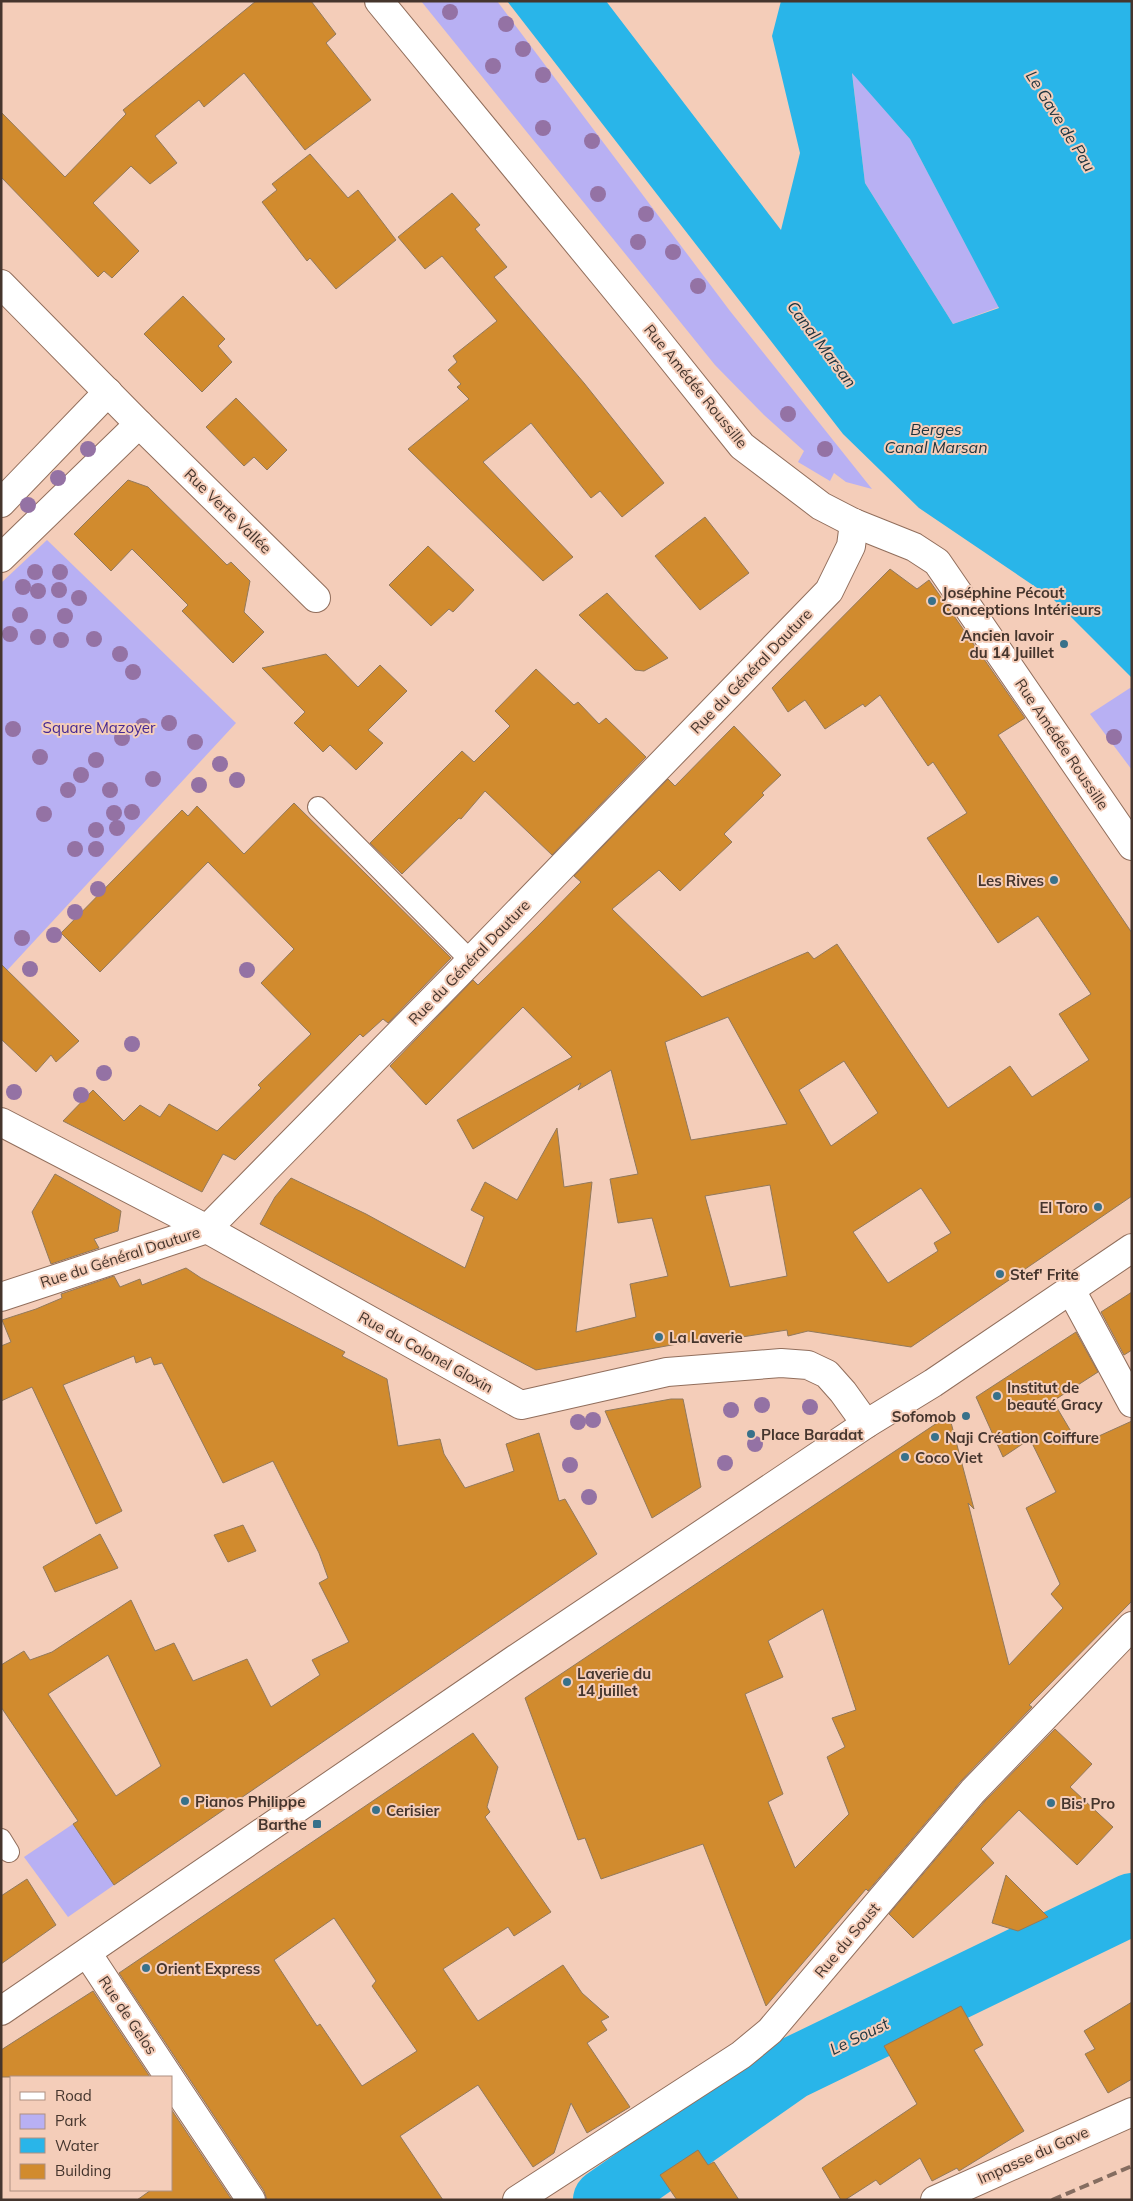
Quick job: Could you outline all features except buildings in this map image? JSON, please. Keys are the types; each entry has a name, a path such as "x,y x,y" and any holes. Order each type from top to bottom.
{"street":[{"name":"Rue Amédée Roussille","path":"379,1 742,446 821,506 854,523 914,547 937,562 1132,846"},
{"name":"Rue Verte Vallée","path":"1,284 139,424 316,598"},
{"path":"1,503 108,392"},
{"path":"1,558 139,424"},
{"name":"Rue du Général Dauture","path":"1,1297 206,1229 470,961 829,591 851,546 854,523"},
{"name":"Rue du Colonel Gloxin","path":"1,1122 206,1229 521,1405 668,1372 781,1363 808,1365 827,1374 843,1392 866,1424"},
{"path":"1,2011 514,1660 866,1424 934,1383 1132,1248"},
{"path":"1071,1290 1132,1403"},
{"name":"Rue du Soust","path":"517,2200 741,2056 770,2031 974,1792 1132,1626"},
{"name":"Rue de Gelos","path":"87,1953 168,2076"},
{"name":"Rue de Gelos","path":"172,2082 251,2200"},
{"name":"Impasse du Gave","path":"935,2200 1132,2112"}],"lane":[{"path":"318,807 470,961"}],"green space":[{"path":"421,1 497,1 730,311 872,489 846,482 834,473 830,481 798,462 804,451 764,415 715,365"},
{"path":"852,72 910,139 999,307 953,324 865,183"},
{"name":"Square Mazoyer","path":"47,540 236,723 1,977 1,583"},
{"path":"1130,688 1132,689 1132,770 1090,714"},
{"path":"73,1824 114,1885 68,1917 24,1857"}],"water":[{"path":"507,1 606,1 781,230 800,153 772,36 781,1 1132,1 1132,678 1052,598 919,508 843,434","holes":["852,73 910,139 999,308 953,324 865,183"]}],"waterway":[{"name":"Le Soust","path":"604,2200 791,2069 1132,1904"}],"railway":[{"path":"1052,2200 1132,2166"}],"place":[{"name":"Joséphine Pécout Conceptions Intérieurs","path":"932,601"},
{"name":"Ancien lavoir du 14 Juillet","path":"1064,644"},
{"name":"Les Rives","path":"1054,880"},
{"name":"El Toro","path":"1098,1207"},
{"name":"Stef' Frite","path":"1000,1274"},
{"name":"La Laverie","path":"659,1337"},
{"name":"Institut de beauté Gracy","path":"997,1396"},
{"name":"Sofomob","path":"966,1416"},
{"name":"Place Baradat","path":"751,1434"},
{"name":"Naji Création Coiffure","path":"935,1437"},
{"name":"Coco Viet","path":"905,1457"},
{"name":"Laverie du 14 juillet","path":"567,1682"},
{"name":"Pianos Philippe","path":"185,1801"},
{"name":"Bis' Pro","path":"1051,1803"},
{"name":"Cerisier","path":"376,1810"},
{"name":"Barthe","path":"317,1824"},
{"name":"Orient Express","path":"146,1968"}],"water label":[{"name":"Le Gave de Pau","path":"1061,121"},
{"name":"Canal Marsan","path":"822,344"},
{"name":"Berges Canal Marsan","path":"936,438"}]}
